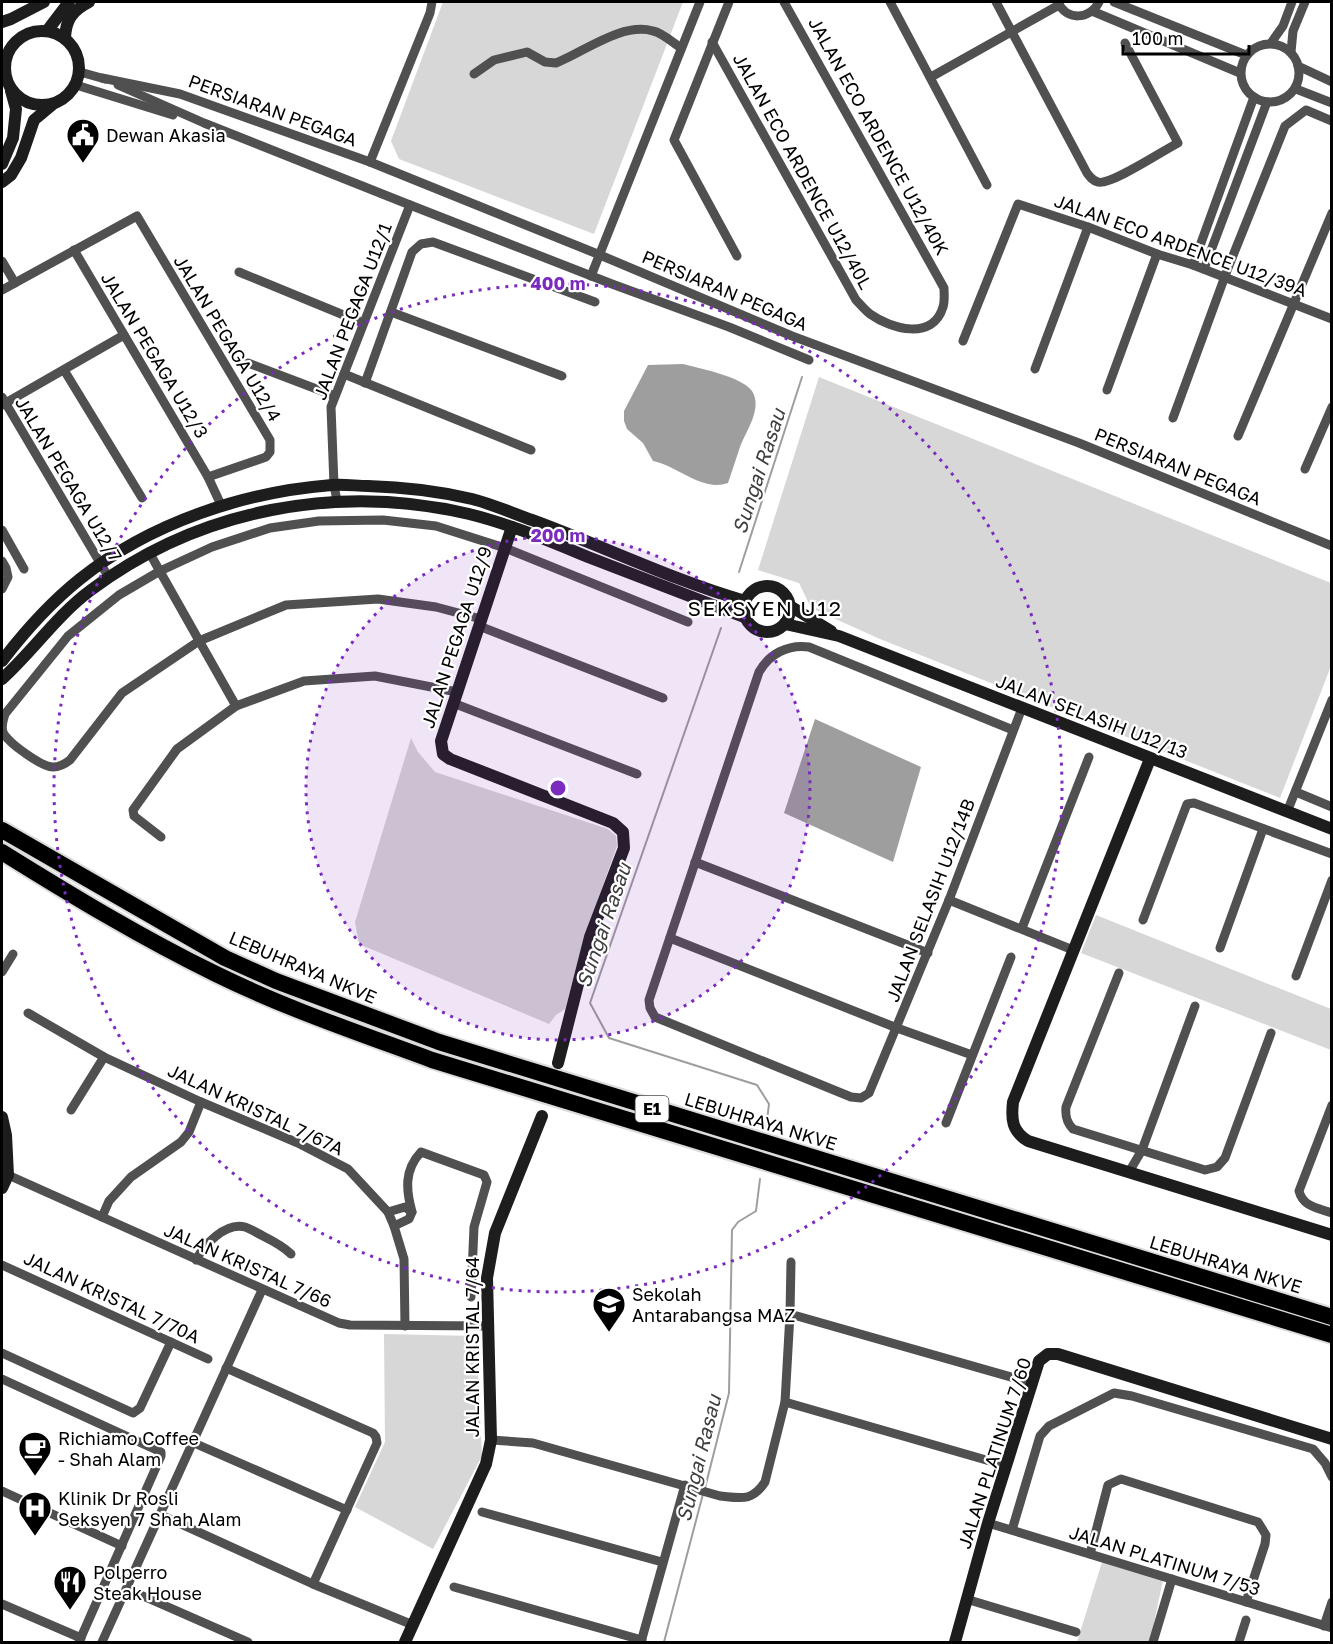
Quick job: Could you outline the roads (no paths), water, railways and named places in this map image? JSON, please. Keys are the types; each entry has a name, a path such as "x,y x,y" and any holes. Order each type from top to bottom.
{"highway":[{"name":"LEBUHRAYA NKVE","path":"2,830 225,958 276,981 439,1042 1332,1317"},
{"name":"LEBUHRAYA NKVE","path":"2,852 70,894 216,974 285,1005 432,1060 1332,1335"}],"street":[{"path":"2,22 44,2"},
{"path":"47,31 69,2"},
{"path":"65,38 65,24 72,14 89,2"},
{"path":"370,162 430,13 432,2"},
{"path":"591,276 700,2"},
{"path":"729,2 674,140 737,256"},
{"name":"JALAN ECO ARDENCE U12/40K","path":"784,2 944,288 944,306 938,317 929,325 918,329 908,330 880,320 869,313"},
{"path":"890,2 987,185"},
{"path":"996,2 1087,173 1094,181 1100,183 1113,179 1178,142 1125,43"},
{"path":"931,77 1013,32 1058,3 1065,12 1076,16 1088,14 1099,2"},
{"path":"1114,2 1246,55"},
{"path":"1271,43 1283,26 1292,2"},
{"path":"1291,52 1293,31 1305,2"},
{"path":"1092,11 1240,73"},
{"path":"474,74 494,60 527,52 545,62 556,63 620,32 635,29 655,31 681,48"},
{"path":"2,164 13,138 16,109 3,64 8,54 7,43 35,32 47,31 65,38 79,59 80,72 76,85 63,100 34,120 21,158 11,175 2,182"},
{"name":"JALAN ECO ARDENCE U12/40L","path":"712,42 856,300 869,313"},
{"path":"1271,43 1280,45 1291,52 1298,66 1299,76 1296,89 1281,100 1267,102 1254,97 1246,91 1240,73 1246,55 1253,48 1271,43"},
{"path":"1298,66 1332,82"},
{"name":"PERSIARAN PEGAGA","path":"80,72 180,94 370,162 792,336 1079,443 1332,546"},
{"name":"PERSIARAN PEGAGA","path":"102,78 204,123 809,360"},
{"name":"PERSIARAN PEGAGA","path":"76,85 204,123"},
{"path":"9,86 15,94 33,105 53,105"},
{"path":"1296,89 1332,102"},
{"path":"1193,265 1254,97"},
{"path":"1204,269 1267,102"},
{"path":"1173,418 1224,278 1285,126 1306,110 1332,121"},
{"name":"JALAN ECO ARDENCE U12/39A","path":"963,341 1018,204 1204,269 1332,319"},
{"name":"JALAN PEGAGA U12/1","path":"337,501 334,485 331,407 410,205"},
{"path":"1238,436 1332,213"},
{"name":"JALAN PEGAGA U12/4","path":"74,250 137,216 270,440 270,452 266,457 208,477"},
{"path":"1035,369 1088,227"},
{"path":"365,383 412,252 421,244 434,242 596,302"},
{"path":"2,290 74,250"},
{"name":"JALAN PEGAGA U12/3","path":"74,250 208,477 222,507"},
{"path":"1107,390 1157,254"},
{"path":"2,261 15,283"},
{"path":"239,272 363,323"},
{"path":"391,312 562,376"},
{"path":"3,402 124,335"},
{"path":"248,363 336,396"},
{"path":"64,370 142,498"},
{"path":"344,374 531,450"},
{"name":"JALAN PEGAGA U12/7","path":"3,402 109,578"},
{"path":"1305,469 1332,407"},
{"path":"2,661 28,628 62,594 101,564 143,538 243,500 334,485 433,491 473,500 582,538 711,591 745,601"},
{"path":"2,679 72,606 149,552 247,514 337,501 431,506 512,526 744,617 753,628 759,631 773,632 785,624 790,606 783,592 769,586 754,589 745,601 744,617"},
{"path":"663,698 480,623 436,608 378,599 286,605 199,641 123,693 66,763 55,767 49,767 7,739 2,727 5,714 68,636 119,595 160,571 212,547 270,528 319,521 383,520 436,526 505,548 688,622"},
{"name":"JALAN PEGAGA U12/9","path":"512,526 441,741 443,753 450,759 613,823 623,832 624,848 590,937 558,1063"},
{"path":"2,530 24,569"},
{"path":"149,552 236,706"},
{"path":"2,561 8,577 2,589"},
{"name":"JALAN SELASIH U12/13","path":"790,606 839,636"},
{"name":"JALAN SELASIH U12/13","path":"785,624 839,636 1332,829"},
{"path":"972,1055 897,1028 670,938 759,672 772,655 799,645 809,647 1013,730"},
{"path":"161,837 134,816 133,810 177,749 236,706 304,681 375,676 455,698 637,774"},
{"path":"1287,812 1332,700"},
{"name":"JALAN SELASIH U12/14B","path":"670,938 649,1000 652,1013 658,1020 850,1097 861,1098 872,1089 949,900 1022,708"},
{"path":"1022,928 1089,757"},
{"path":"1150,759 1013,1102 1012,1122 1016,1131 1028,1141 1332,1236"},
{"path":"1296,792 1332,807"},
{"path":"1143,920 1187,804 1194,803 1332,854"},
{"path":"1220,948 1263,829"},
{"path":"695,862 928,953"},
{"path":"1296,976 1332,880"},
{"path":"949,900 1073,950"},
{"path":"2,972 12,954"},
{"path":"946,1123 1011,957"},
{"path":"1119,973 1066,1107 1065,1115 1073,1130 1142,1149 1204,1170 1217,1167 1222,1163 1271,1033"},
{"path":"1129,1172 1142,1149 1196,1006"},
{"name":"JALAN KRISTAL 7/67A","path":"28,1013 104,1057 201,1102 298,1143 348,1169 388,1212 394,1227 404,1259 405,1326"},
{"path":"70,1110 104,1057"},
{"path":"102,1217 109,1201 131,1177 181,1142 189,1132 201,1102"},
{"path":"1332,1105 1299,1191 1304,1202 1309,1206 1332,1213"},
{"name":"JALAN KRISTAL 7/64","path":"405,1642 486,1464 491,1440 487,1278 495,1233 542,1116"},
{"path":"2,1117 6,1135 2,1188"},
{"path":"394,1227 409,1219 412,1212 406,1181 421,1152 484,1175 487,1182 474,1227 471,1297"},
{"name":"JALAN KRISTAL 7/66","path":"4,1175 339,1323 488,1326"},
{"path":"388,1212 405,1207 412,1212"},
{"path":"195,1260 210,1241 234,1227 244,1227 291,1254"},
{"path":"491,1440 533,1443 720,1496 744,1499 760,1490 765,1482 785,1402 791,1262"},
{"name":"JALAN KRISTAL 7/70A","path":"2,1264 208,1359"},
{"path":"102,1642 262,1290"},
{"path":"790,1314 1032,1383"},
{"path":"2,1353 133,1413 140,1408 171,1342"},
{"name":"JALAN PLATINUM 7/60","path":"955,1642 988,1523 1039,1361 1048,1354 1058,1354 1332,1439"},
{"path":"226,1368 373,1433 376,1437 376,1443 347,1510 312,1584"},
{"path":"2,1379 160,1452 161,1456 80,1640 2,1604"},
{"path":"1012,1530 1040,1436 1049,1426 1114,1393 1132,1396 1313,1449 1325,1463 1332,1477"},
{"path":"785,1402 1007,1466"},
{"path":"194,1443 347,1510"},
{"path":"1090,1554 1108,1485 1122,1479 1194,1501 1258,1522 1266,1536 1266,1544 1246,1602"},
{"path":"454,1587 641,1641 662,1562 690,1486"},
{"path":"2,1491 122,1546"},
{"path":"482,1512 662,1562"},
{"path":"161,1515 312,1584 412,1625"},
{"name":"JALAN PLATINUM 7/53","path":"988,1523 1328,1627"},
{"path":"1153,1642 1172,1579"},
{"path":"127,1589 248,1642"},
{"path":"966,1599 1076,1632"},
{"path":"1328,1627 1332,1602"},
{"path":"1239,1642 1246,1620"}],"waterway":[{"name":"Sungai Rasau","path":"739,572 802,377"},
{"name":"Sungai Rasau","path":"721,628 590,1003 609,1038 757,1085 769,1104 766,1128"},
{"name":"Sungai Rasau","path":"705,1488 729,1393 732,1230 738,1222 756,1211 760,1179"},
{"name":"Sungai Rasau","path":"664,1642 703,1494"}],"place":[{"name":"Dewan Akasia","path":"83,164"},
{"name":"Sekolah Antarabangsa MAZ","path":"609,1333"},
{"name":"Richiamo Coffee - Shah Alam","path":"35,1477"},
{"name":"Klinik Dr Rosli Seksyen 7 Shah Alam","path":"35,1537"},
{"name":"Polperro Steak House","path":"70,1611"}],"district":[{"name":"SEKSYEN U12","path":"765,608"}]}
